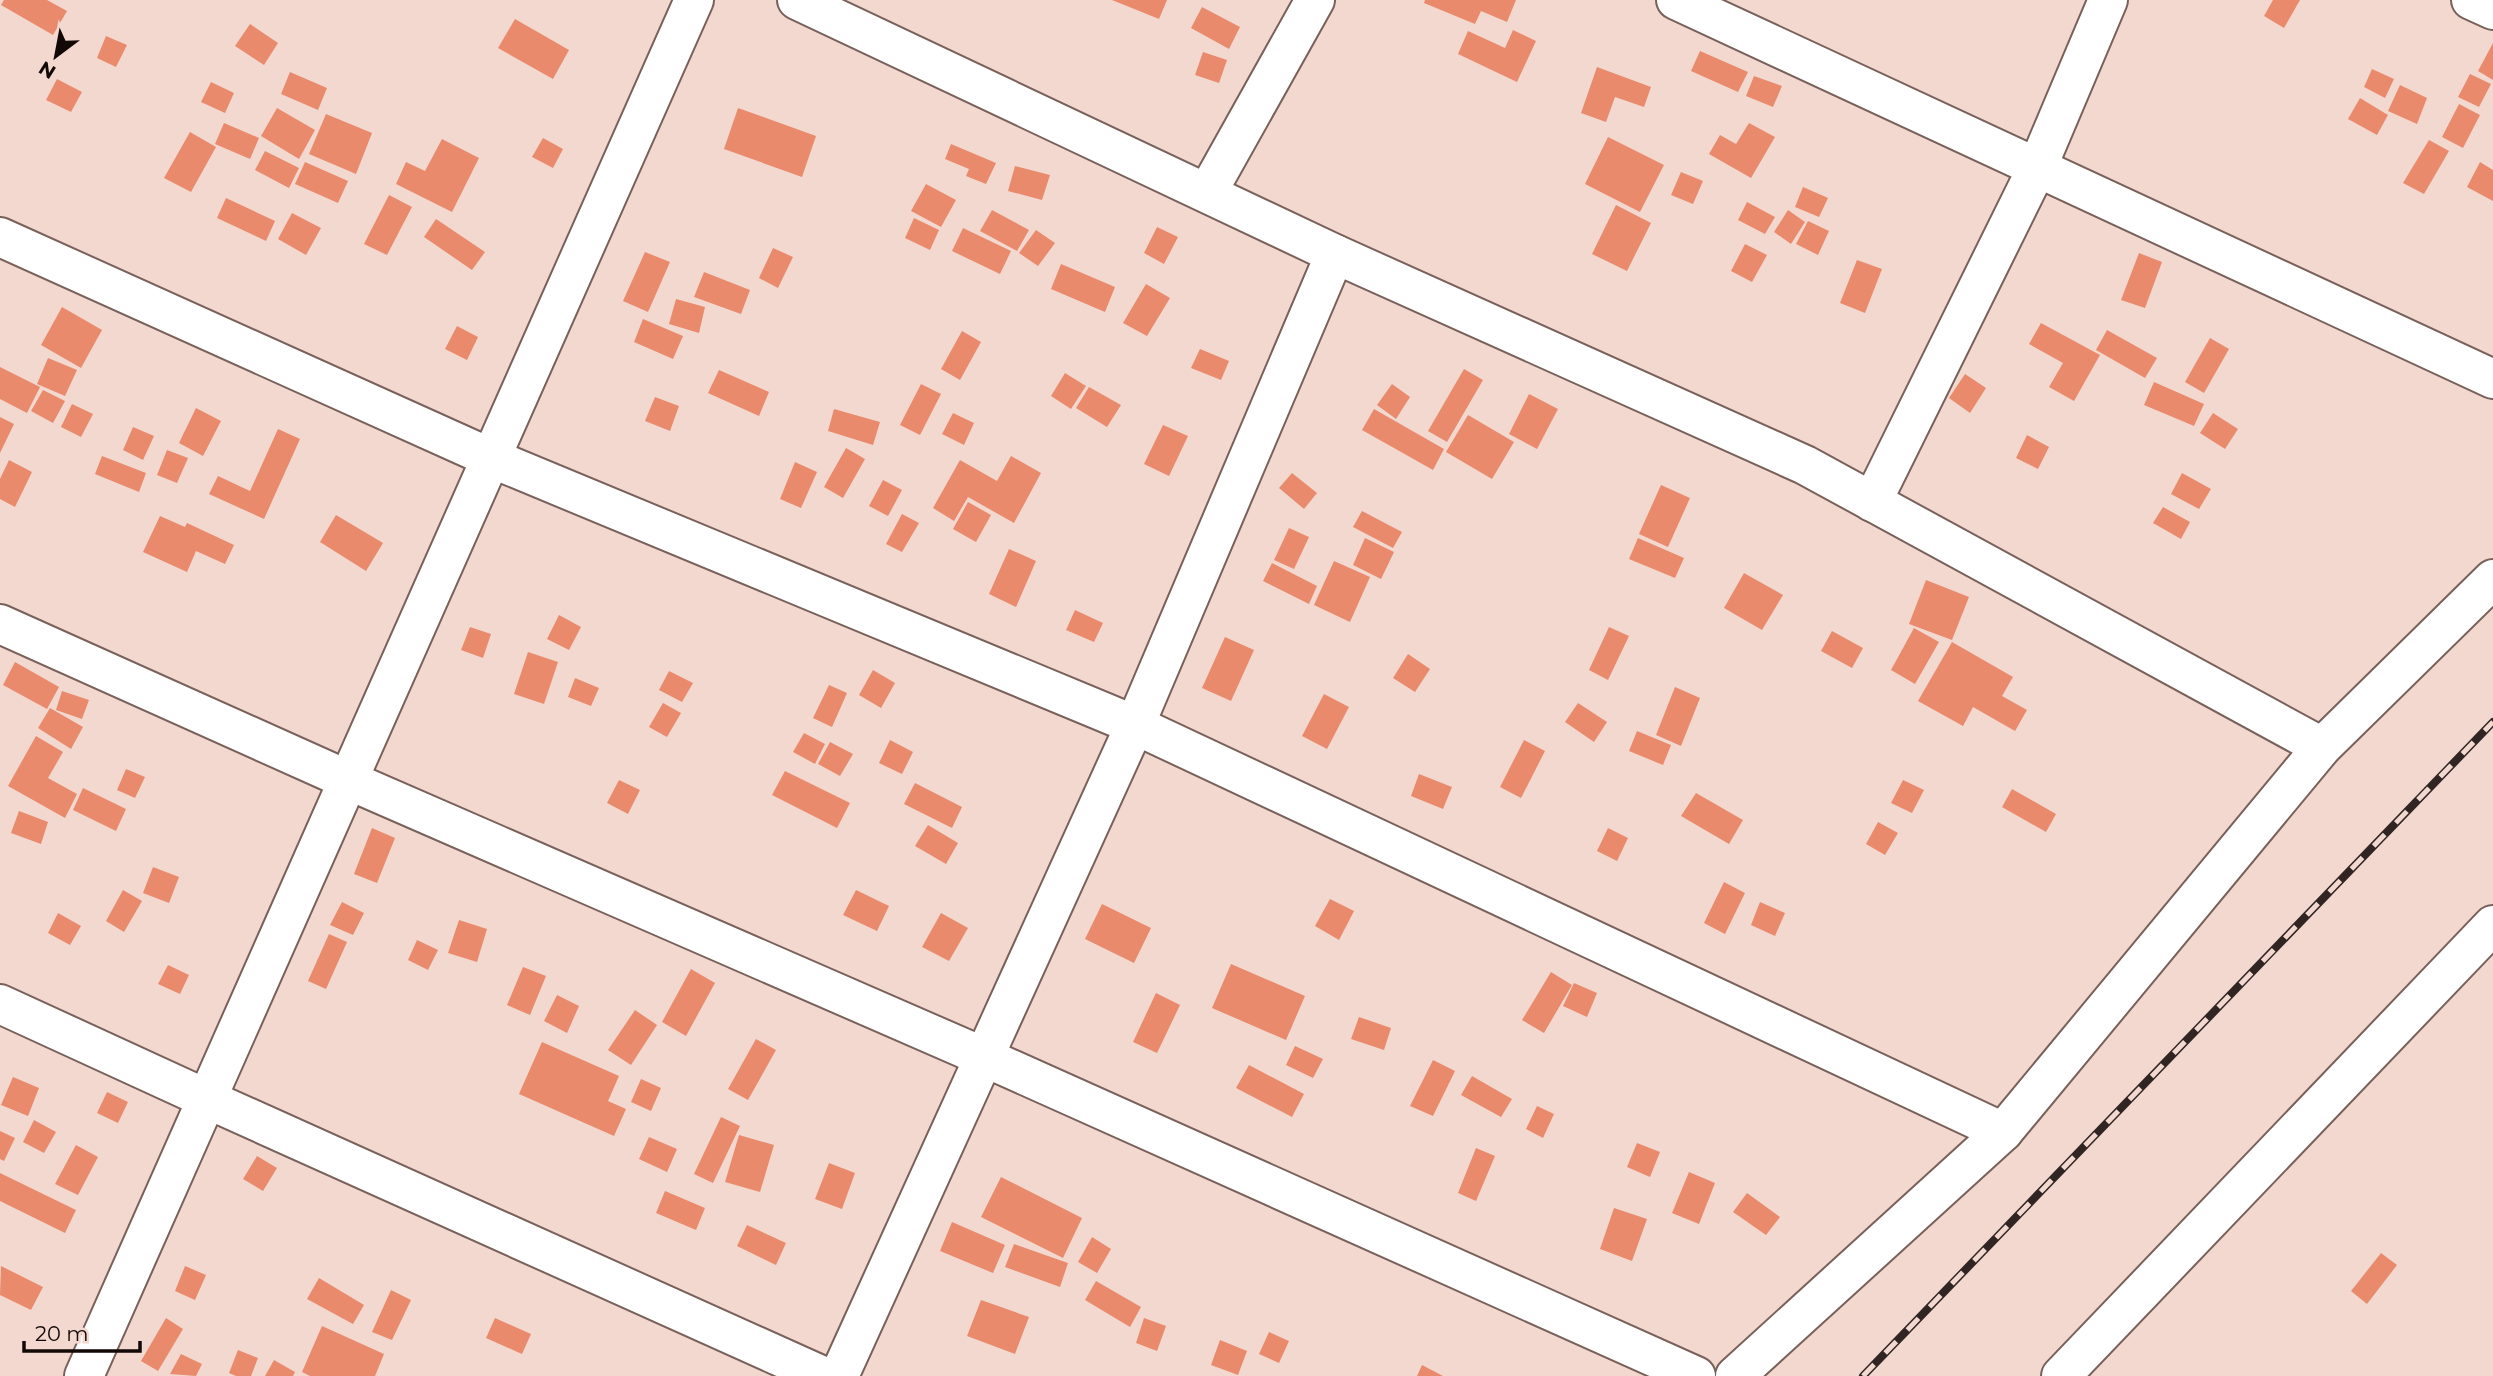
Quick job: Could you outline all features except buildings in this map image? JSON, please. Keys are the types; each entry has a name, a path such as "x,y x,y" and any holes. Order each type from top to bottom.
{"street":[{"path":"84,1376 694,0"},
{"path":"797,0 1335,254 1805,465 2322,747"},
{"path":"1207,193 1315,0"},
{"path":"1676,0 2493,379"},
{"path":"1872,502 2037,167 2108,0"},
{"path":"2471,0 2493,10"},
{"path":"0,237 491,458 1135,725 2003,1132"},
{"path":"839,1376 1135,725 1335,254"},
{"path":"1735,1376 2003,1132 2322,747 2493,579"},
{"path":"0,624 348,780 984,1057 1696,1376"},
{"path":"2061,1376 2493,925"},
{"path":"0,1004 823,1376"}],"railway":[{"path":"1863,1376 2493,722"}]}
